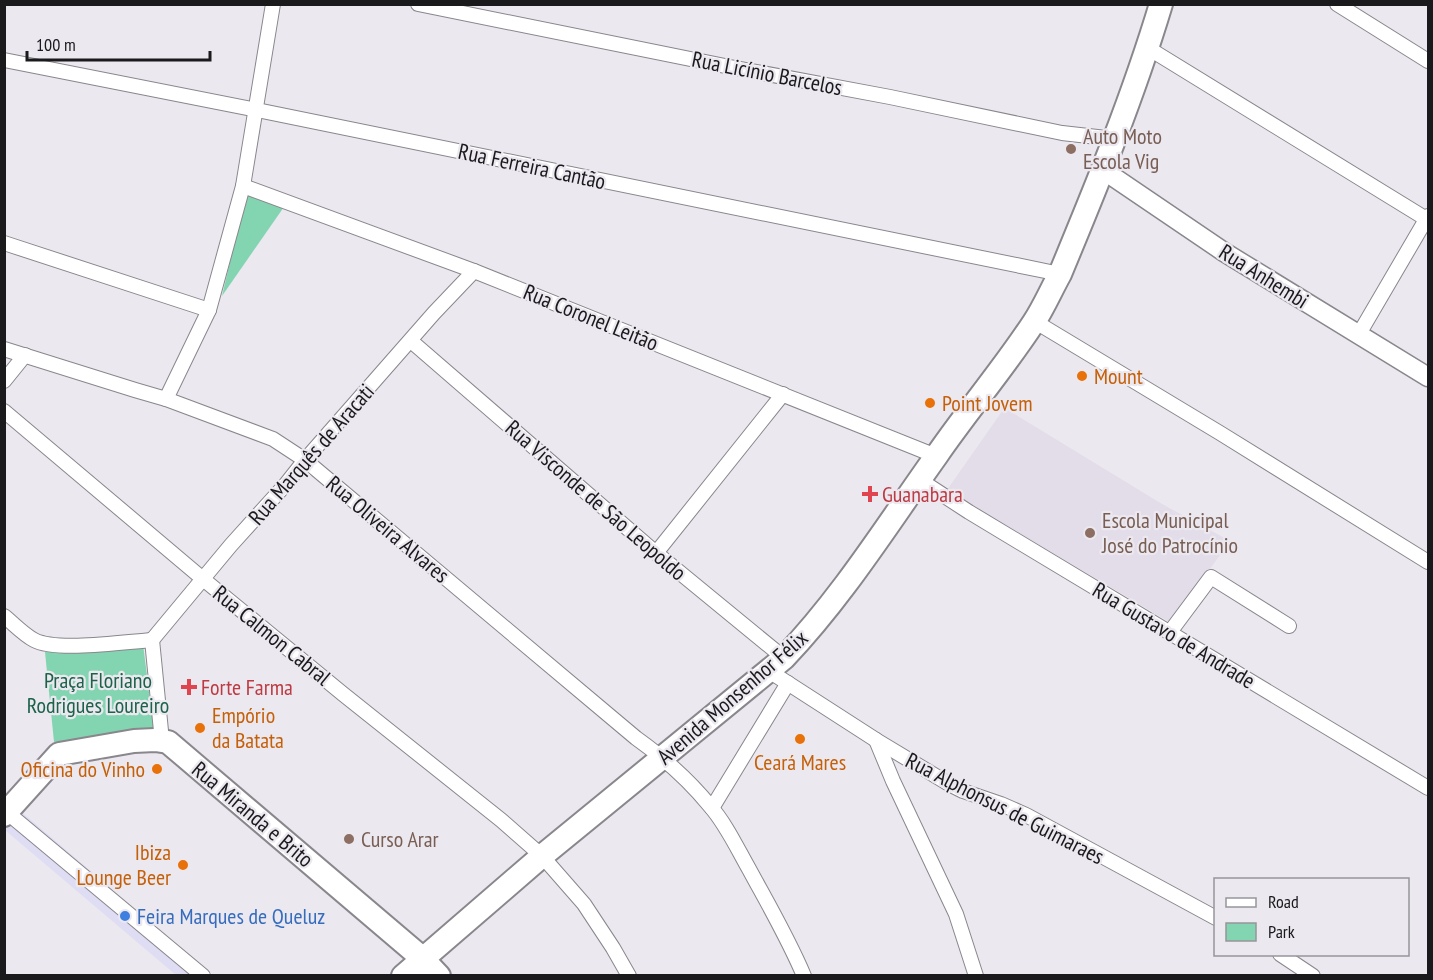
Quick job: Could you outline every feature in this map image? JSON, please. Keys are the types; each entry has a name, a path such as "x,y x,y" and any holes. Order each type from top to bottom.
{"main road":[{"name":"Avenida Monsenhor Félix","path":"403,975 542,856 776,664 805,636 837,597 1034,321 1060,274 1115,139 1161,5"},
{"path":"5,813 59,754 134,741 162,741"},
{"name":"Rua Miranda e Brito","path":"162,741 175,747 440,975"},
{"path":"392,932 421,954 439,938 447,936"},
{"path":"392,932 398,965 397,975"}],"street":[{"path":"166,399 209,310 243,186 273,4"},
{"name":"Rua Licínio Barcelos","path":"418,4 1062,133 1115,139"},
{"path":"1337,4 1428,61"},
{"path":"1148,48 1428,218 1359,334"},
{"name":"Rua Ferreira Cantão","path":"4,60 1060,274"},
{"name":"Rua Anhembi","path":"1102,172 1112,176 1224,252 1428,377"},
{"name":"Rua Coronel Leitão","path":"243,186 474,271 936,456"},
{"path":"4,243 209,310"},
{"name":"Rua Marquês de Aracati","path":"152,640 305,459 474,271"},
{"path":"1034,321 1220,432 1428,562"},
{"name":"Rua Visconde de São Leopoldo","path":"411,340 656,553 776,664"},
{"name":"Rua Oliveira Alvares","path":"4,348 166,399 273,439 305,459 683,776 712,808 733,841 784,931 804,975"},
{"path":"4,381 25,355"},
{"path":"656,553 783,394"},
{"name":"Rua Calmon Cabral","path":"4,411 343,694 501,820 542,856 584,904 629,975"},
{"name":"Rua Gustavo de Andrade","path":"920,480 969,512 1428,788"},
{"path":"1170,632 1211,577 1289,626"},
{"path":"4,616 33,639 44,644 64,646 152,640 162,741"},
{"name":"Rua Alphonsus de Guimaraes","path":"776,664 788,683 949,784 1026,815 1214,917"},
{"path":"712,808 788,683"},
{"path":"876,740 956,914 976,975"},
{"path":"5,813 203,975"},
{"path":"1283,956 1313,975"}],"shaded area":[{"path":"1003,410 1008,410 1162,504 1230,541 1171,623 947,490"},
{"name":"Feira Marques de Queluz","path":"4,797 212,975 176,975 5,830"}],"green space":[{"path":"247,190 286,204 222,296"},
{"name":"Praça Floriano Rodrigues Loureiro","path":"143,644 154,731 54,742 45,652"}],"place":[{"name":"Auto Moto Escola Vig","path":"1071,149"},
{"name":"Mount","path":"1082,376"},
{"name":"Point Jovem","path":"930,403"},
{"name":"Guanabara","path":"870,494"},
{"name":"Escola Municipal José do Patrocínio","path":"1090,533"},
{"name":"Forte Farma","path":"189,687"},
{"name":"Empório da Batata","path":"200,728"},
{"name":"Ceará Mares","path":"800,739"},
{"name":"Oficina do Vinho","path":"157,769"},
{"name":"Curso Arar","path":"349,839"},
{"name":"Ibiza Lounge Beer","path":"183,865"},
{"name":"Feira Marques de Queluz","path":"125,916"}]}
